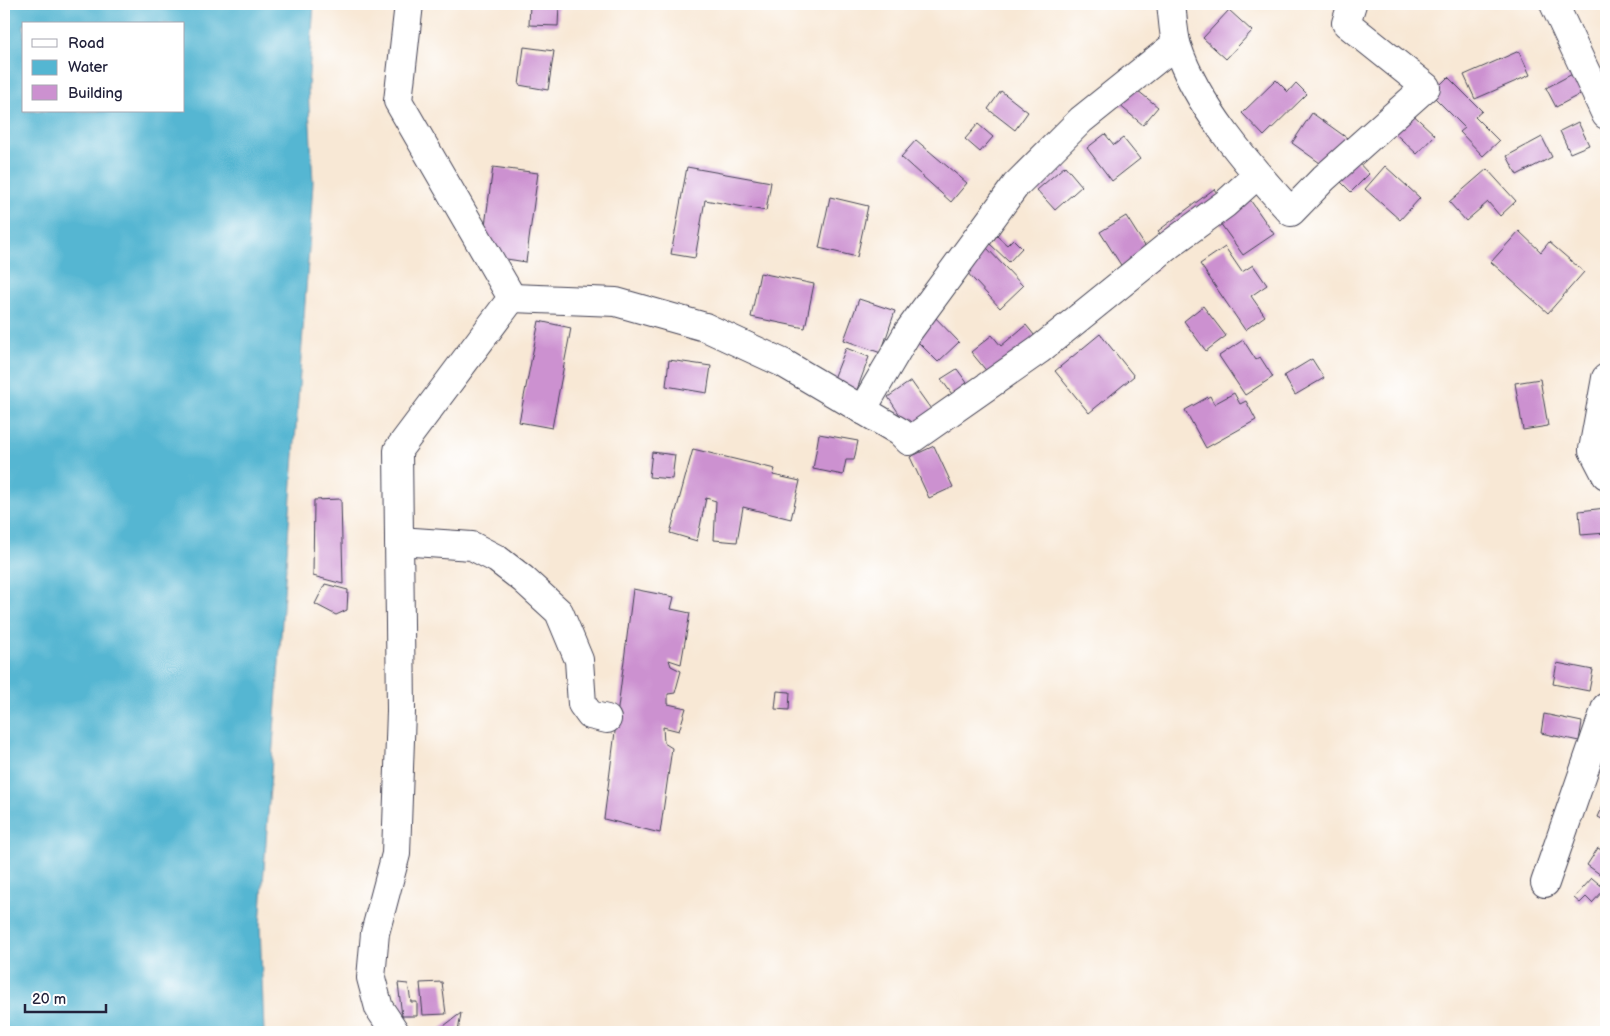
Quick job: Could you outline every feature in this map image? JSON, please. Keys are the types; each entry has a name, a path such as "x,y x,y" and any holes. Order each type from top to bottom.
{"street":[{"path":"408,4 398,101 512,298"},
{"path":"1171,4 1176,44 1195,88 1257,174 1291,212 1324,178 1426,87 1346,23 1352,4"},
{"path":"1554,4 1606,115"},
{"path":"862,410 908,332 1016,185 1081,120 1176,44"},
{"path":"512,298 616,302 706,327 783,363 900,432 909,441 1040,350 1169,245 1225,204 1257,174"},
{"path":"396,1032 379,1008 371,978 375,933 396,854 401,711 398,450 512,298"},
{"path":"1606,378 1600,443 1606,475"},
{"path":"399,541 472,546 497,559 523,579 559,612 579,660 582,704 590,715 607,719"},
{"path":"1545,883 1606,707"}],"water":[{"path":"4,4 314,4 308,88 313,182 260,925 264,1032 4,1032"}],"building":[{"path":"530,4 559,4 558,26 529,25"},
{"path":"1229,10 1252,31 1226,59 1203,38"},
{"path":"524,47 554,51 548,90 519,85"},
{"path":"1519,51 1530,75 1475,99 1464,75"},
{"path":"1578,71 1588,90 1556,107 1546,88"},
{"path":"1448,77 1482,111 1475,117 1499,141 1483,156 1460,132 1465,128 1431,94"},
{"path":"1276,80 1288,92 1296,83 1307,94 1264,136 1242,113"},
{"path":"1132,86 1158,107 1143,125 1118,104"},
{"path":"1001,91 1028,112 1015,130 988,109"},
{"path":"1406,108 1435,135 1417,154 1388,127"},
{"path":"1312,113 1347,138 1327,168 1292,143"},
{"path":"1578,122 1589,145 1570,153 1560,131"},
{"path":"978,124 993,137 980,152 965,139"},
{"path":"1105,134 1114,145 1123,138 1140,159 1112,181 1087,148"},
{"path":"1542,137 1552,157 1517,175 1507,156"},
{"path":"916,140 967,183 951,202 901,157"},
{"path":"1355,159 1369,174 1351,192 1337,178"},
{"path":"1065,166 1082,186 1055,210 1037,190"},
{"path":"1385,166 1420,198 1400,220 1365,189"},
{"path":"493,167 538,173 526,262 481,255"},
{"path":"687,167 771,182 766,211 705,200 695,258 671,254"},
{"path":"1487,169 1516,201 1500,216 1488,202 1466,221 1449,202"},
{"path":"1214,189 1225,204 1169,245 1158,231"},
{"path":"1246,194 1274,234 1243,255 1215,216"},
{"path":"830,197 868,206 857,257 819,248"},
{"path":"1126,216 1159,268 1133,284 1100,232"},
{"path":"1519,231 1541,252 1549,242 1584,272 1548,313 1491,262"},
{"path":"997,236 1007,245 1013,239 1022,248 1009,262 990,244"},
{"path":"986,247 1023,286 1000,308 963,268"},
{"path":"1225,247 1242,272 1253,265 1267,285 1251,296 1265,316 1245,330 1200,264"},
{"path":"760,273 814,284 805,328 751,317"},
{"path":"859,299 895,311 881,353 844,340"},
{"path":"1203,306 1226,336 1206,351 1184,321"},
{"path":"930,312 959,342 938,362 908,332"},
{"path":"539,321 571,328 552,428 519,422"},
{"path":"1026,325 1039,341 993,379 971,352 992,335 1001,346"},
{"path":"1100,334 1134,376 1089,413 1055,371"},
{"path":"1243,340 1256,360 1260,357 1273,377 1245,395 1219,356"},
{"path":"846,348 869,357 855,395 831,386"},
{"path":"1312,359 1324,378 1295,395 1284,376"},
{"path":"669,360 711,366 707,393 666,386"},
{"path":"957,369 973,391 957,401 941,379"},
{"path":"1540,379 1548,426 1523,430 1515,383"},
{"path":"911,381 938,419 909,441 902,418 888,397"},
{"path":"1234,393 1240,404 1246,401 1256,420 1206,448 1185,410 1210,396 1214,404"},
{"path":"819,434 858,441 854,460 846,460 843,475 813,469"},
{"path":"934,446 953,487 929,498 910,457"},
{"path":"693,449 775,469 773,475 800,481 791,519 743,507 737,542 714,540 716,501 706,498 697,541 670,533"},
{"path":"652,452 675,455 672,479 649,477"},
{"path":"341,499 343,584 313,576 314,500"},
{"path":"1606,508 1606,533 1581,535 1579,511"},
{"path":"325,584 348,590 347,610 336,615 315,604"},
{"path":"633,589 674,597 671,609 690,613 681,664 669,660 671,666 681,671 675,693 668,694 668,704 686,708 679,731 663,727 664,743 672,748 660,833 604,819"},
{"path":"1557,663 1593,670 1589,691 1553,684"},
{"path":"777,691 790,692 789,710 775,709"},
{"path":"1544,714 1582,722 1579,741 1541,733"},
{"path":"1606,799 1606,821 1598,817"},
{"path":"1598,848 1606,853 1606,868 1601,875 1587,865"},
{"path":"1592,878 1605,889 1592,903 1586,897 1580,903 1574,898"},
{"path":"442,982 446,1014 423,1015 420,983"},
{"path":"398,983 408,984 411,1002 417,1002 417,1016 402,1016"},
{"path":"461,1013 458,1032 436,1032"}]}
